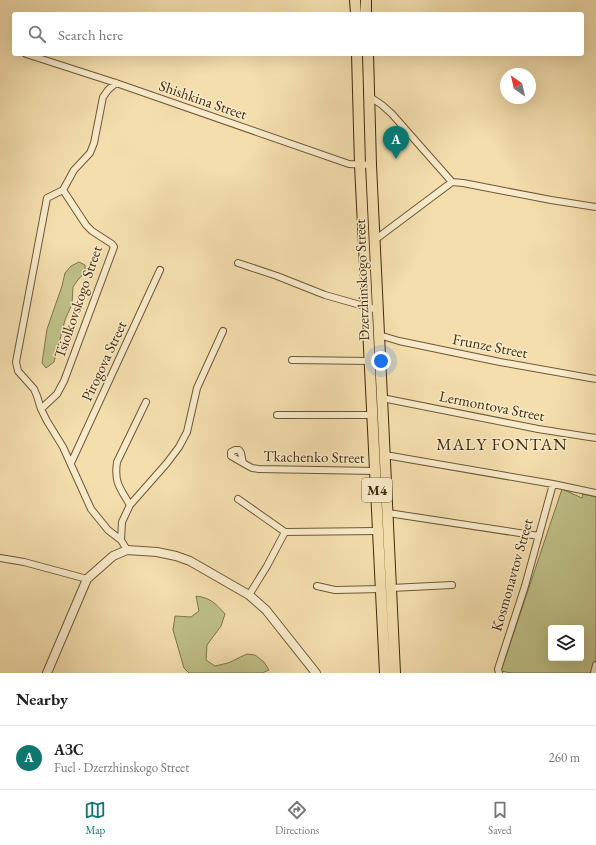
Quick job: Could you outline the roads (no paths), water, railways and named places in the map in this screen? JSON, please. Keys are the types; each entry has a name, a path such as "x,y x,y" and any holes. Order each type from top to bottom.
{"highway":[{"path":"355,0 356,12"},
{"path":"366,0 366,12"},
{"name":"Dzerzhinskogo Street","path":"357,56 360,165 371,361 372,416 378,531 395,673"},
{"name":"Dzerzhinskogo Street","path":"368,56 371,165 376,239 379,335 388,513 385,673"}],"street":[{"name":"Shishkina Street","path":"32,56 116,83 349,164 371,165"},
{"path":"116,83 103,97 94,143 90,153 74,170 63,190 47,198 16,362 18,371 34,390 41,409 71,463 77,480 91,509 108,530 121,540 126,550"},
{"path":"370,97 392,114 452,182"},
{"path":"376,239 452,182 596,207"},
{"name":"Tsiolkovskogo Street","path":"41,409 57,394 64,381 114,247 86,225 63,190"},
{"name":"Dzerzhinskogo Street","path":"238,263 277,276 325,295 367,306"},
{"name":"Pirogova Street","path":"71,463 160,270"},
{"path":"367,306 378,310"},
{"path":"121,540 122,522 130,505 167,463 179,447 187,432 197,388 223,331"},
{"name":"Frunze Street","path":"379,335 398,341 596,379"},
{"path":"292,360 371,361"},
{"name":"Lermontova Street","path":"382,398 538,429 596,438"},
{"path":"130,505 119,487 116,478 117,462 146,402"},
{"path":"277,415 372,416"},
{"name":"Tkachenko Street","path":"385,455 553,484 596,493"},
{"name":"Tkachenko Street","path":"243,463 252,468 376,471"},
{"name":"Kosmonavtov Street","path":"499,673 498,669 525,586 553,484"},
{"path":"238,499 285,532 378,531"},
{"path":"388,513 539,536"},
{"path":"249,595 267,566 285,532"},
{"path":"47,673 87,580 113,556 126,550 157,552 190,561 249,595 266,610 316,673"},
{"path":"0,558 24,562 87,580"},
{"path":"317,586 335,590 452,585"}],"place":[{"name":"АЗС","path":"396,159"}],"district":[{"name":"MALY FONTAN","path":"502,444"}]}
